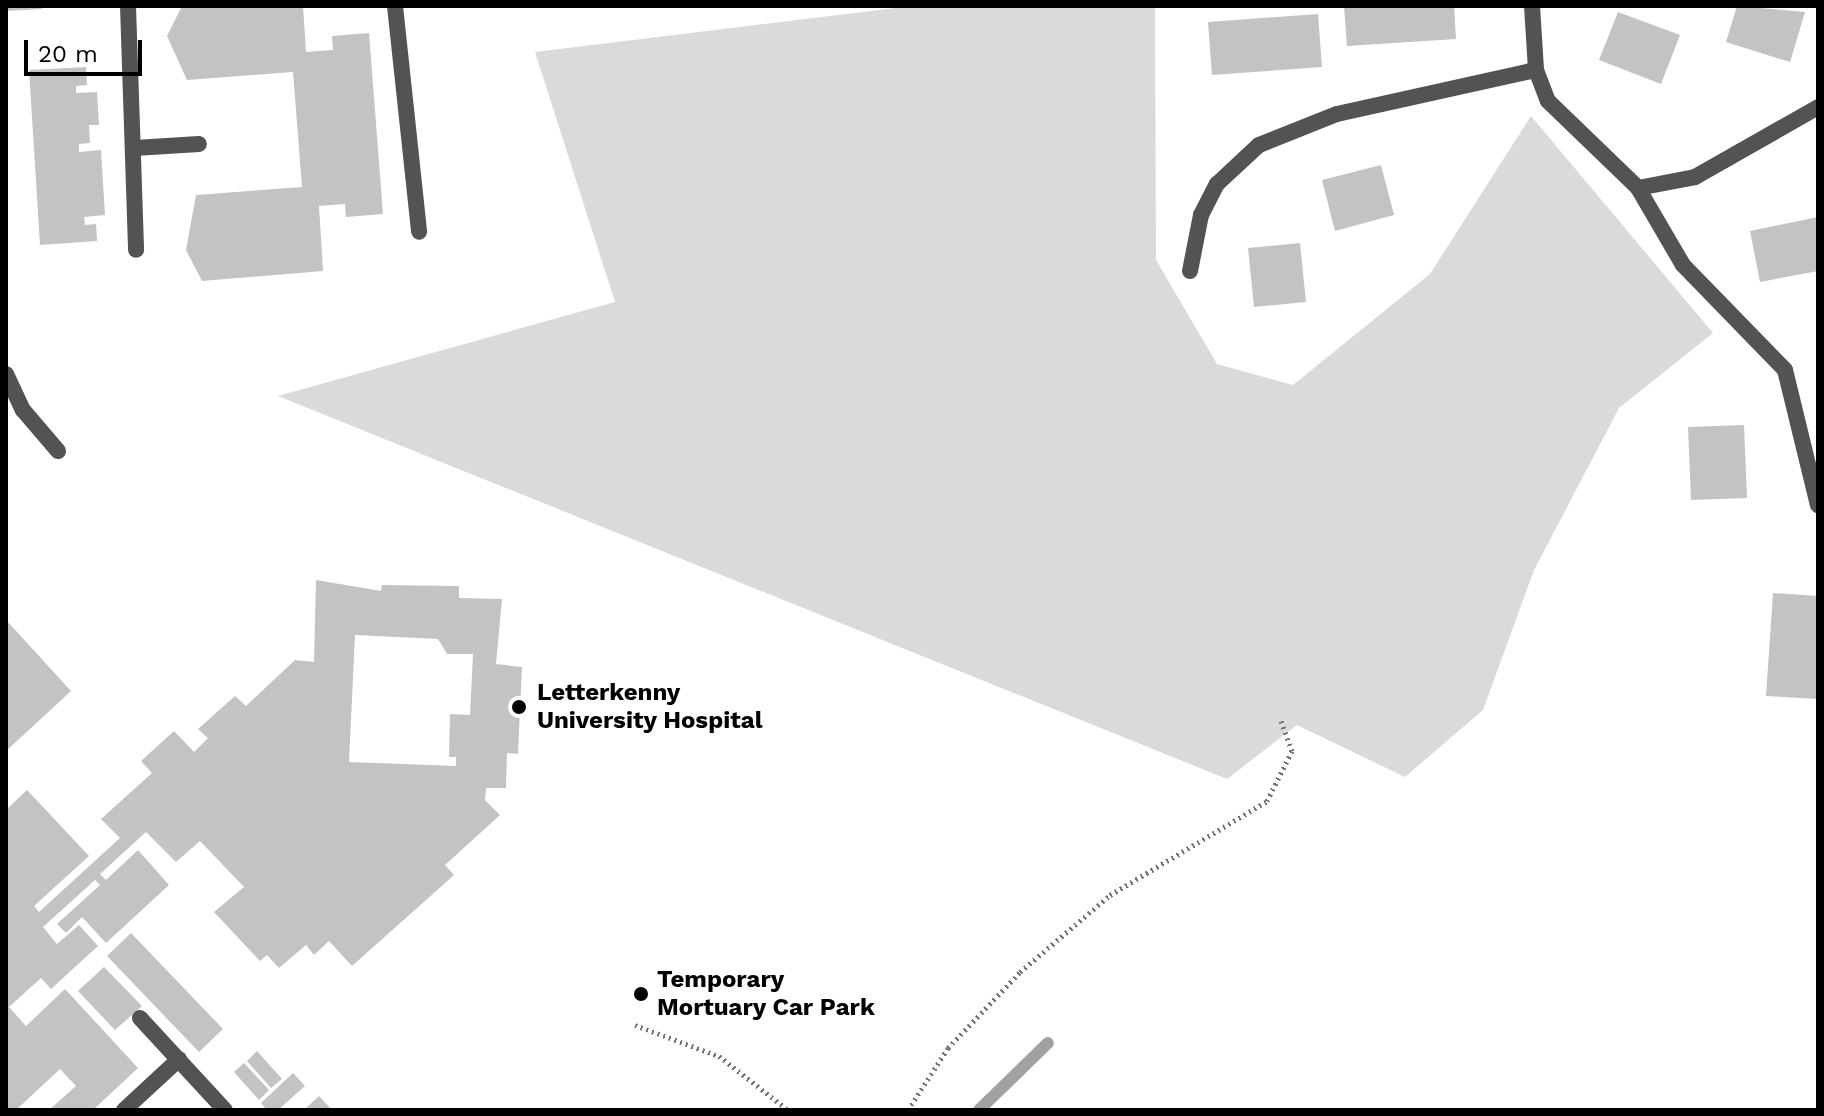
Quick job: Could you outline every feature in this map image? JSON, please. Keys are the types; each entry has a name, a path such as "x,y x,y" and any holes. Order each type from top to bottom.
{"street":[{"path":"128,6 136,250"},
{"path":"395,6 419,232"},
{"path":"1532,6 1536,70 1548,101 1638,188 1683,265 1785,370 1818,505"},
{"path":"1190,271 1201,215 1217,184 1259,145 1337,114 1536,70"},
{"path":"1638,188 1695,177 1818,107"},
{"path":"135,148 199,144"},
{"path":"6,374 23,410 58,451"},
{"path":"140,1018 225,1110"},
{"path":"124,1110 179,1059"}],"path":[{"path":"908,1110 948,1048 1020,972 1110,895 1267,801 1292,751 1280,718"},
{"path":"635,1025 719,1056 788,1110"}],"shaded area":[{"path":"912,6 1155,6 1156,260 1217,364 1293,385 1430,274 1531,116 1713,333 1619,408 1534,570 1483,710 1405,777 1297,725 1227,779 278,396 615,302 535,52"}],"building":[{"path":"6,6 41,6 42,9 6,11"},
{"path":"182,6 303,6 306,52 333,50 332,36 369,33 383,214 346,217 345,204 319,206 323,271 202,281 186,250 196,195 302,187 293,72 187,80 167,36"},
{"path":"1344,6 1454,6 1456,39 1347,46"},
{"path":"1737,6 1805,12 1790,62 1726,42"},
{"path":"1618,12 1680,35 1661,84 1599,60"},
{"path":"1318,14 1322,67 1212,75 1208,22"},
{"path":"86,67 87,85 76,86 76,93 97,92 99,125 89,125 90,143 79,144 79,152 101,150 105,215 84,217 85,225 96,224 97,241 40,245 29,70"},
{"path":"1381,165 1394,215 1335,231 1322,180"},
{"path":"1818,217 1818,271 1760,282 1750,231"},
{"path":"1300,243 1306,302 1254,307 1248,248"},
{"path":"1744,425 1747,498 1691,500 1688,427"},
{"name":"Letterkenny University Hospital","path":"316,580 381,591 382,585 459,586 459,598 502,599 496,664 522,667 518,754 507,753 506,788 486,788 485,800 500,815 445,865 454,875 352,966 329,941 314,955 306,945 279,968 267,955 260,961 214,912 244,887 200,841 176,862 146,832 100,874 106,880 138,850 169,885 106,943 82,917 66,933 57,924 100,885 95,880 43,927 57,944 79,925 98,946 51,989 41,978 9,1007 26,1026 65,989 138,1068 93,1110 49,1110 76,1086 60,1069 16,1110 6,1110 6,810 27,790 89,856 34,906 39,912 120,838 101,819 152,773 141,761 174,731 194,752 208,738 198,729 235,696 246,706 295,660 314,662","holes":["355,635 438,639 447,654 473,654 470,715 450,714 449,757 456,757 456,766 349,762"]},
{"path":"1773,593 1818,596 1818,699 1766,696"},
{"path":"6,620 71,691 6,751"},
{"path":"131,933 223,1029 199,1052 107,956"},
{"path":"104,967 142,1006 115,1030 78,991"},
{"path":"257,1051 282,1079 271,1088 247,1061"},
{"path":"244,1063 269,1090 259,1100 234,1072"},
{"path":"293,1073 305,1086 278,1110 267,1110 261,1103"},
{"path":"319,1096 332,1110 304,1110"}],"waterway":[{"path":"979,1110 1048,1043"}],"place":[{"name":"Letterkenny University Hospital","path":"519,707"},
{"name":"Temporary Mortuary Car Park","path":"641,994"}]}
